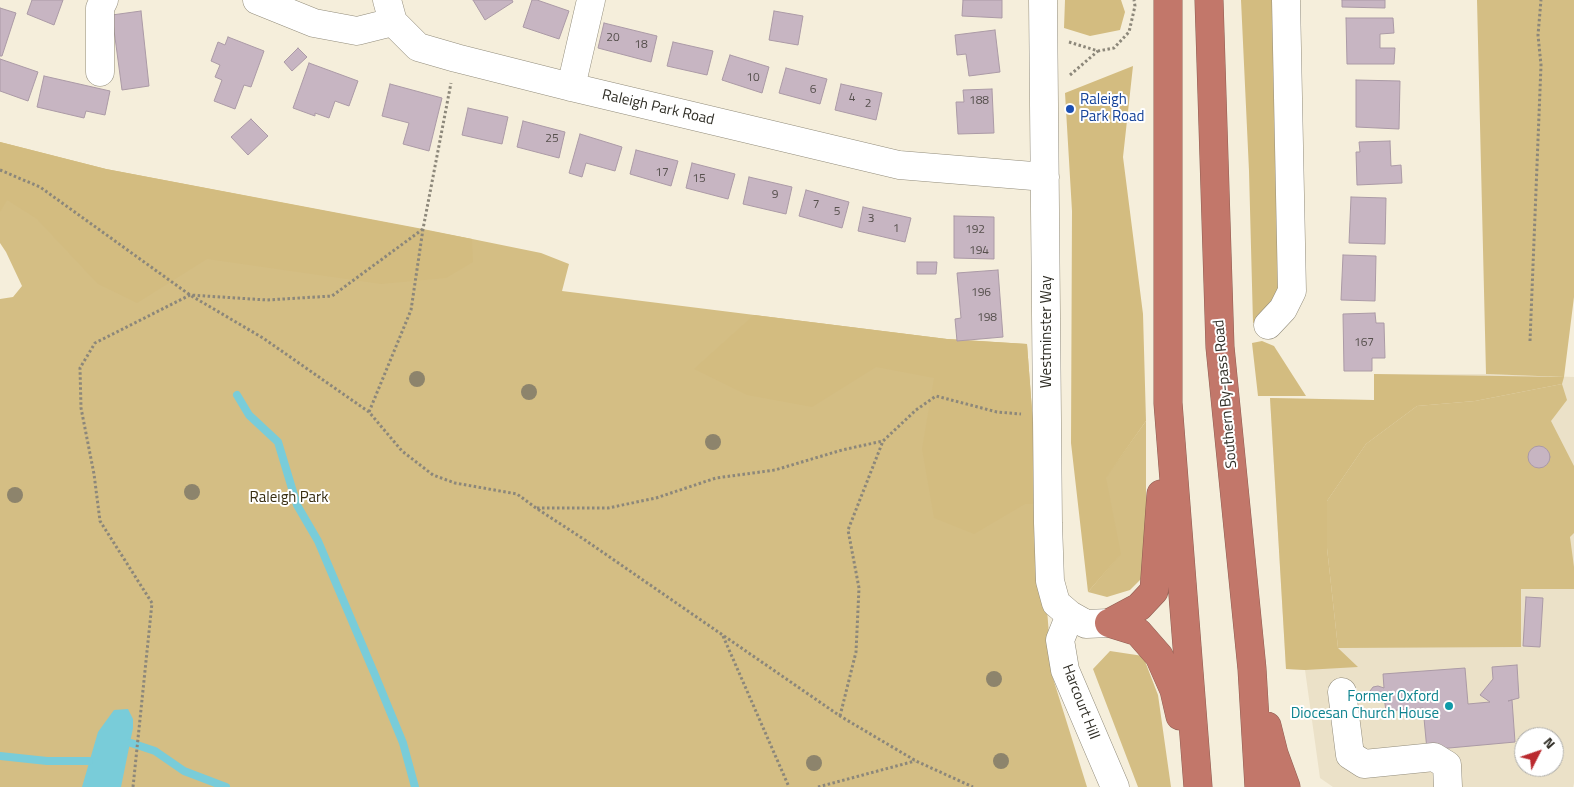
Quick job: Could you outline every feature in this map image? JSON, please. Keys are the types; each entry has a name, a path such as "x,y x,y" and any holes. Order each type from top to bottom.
{"highway":[{"path":"1109,623 1139,607 1154,591 1168,404 1168,0"},
{"name":"Southern By-pass Road","path":"1209,0 1220,347 1252,669 1259,787"},
{"path":"1168,404 1197,787"},
{"path":"1109,623 1138,632 1159,656 1174,690 1197,787"},
{"path":"1252,669 1274,754 1286,787"}],"street":[{"path":"100,72 100,8 104,0"},
{"name":"Raleigh Park Road","path":"257,0 314,23 357,31 390,11 418,47 571,87 899,165 1045,177"},
{"path":"571,87 591,0"},
{"name":"Westminster Way","path":"1043,0 1050,581 1056,603 1070,615 1086,624 1109,623"},
{"path":"1268,325 1283,309 1292,291 1286,0"},
{"name":"Harcourt Hill","path":"1070,615 1060,640 1065,670 1115,787"},
{"path":"1342,692 1350,755 1364,764 1434,757 1447,765 1448,787"}],"path":[{"path":"1098,51 1114,48 1128,32 1135,6 1134,0"},
{"path":"1530,340 1541,65 1538,35 1541,0"},
{"path":"369,412 411,310 423,229 456,58"},
{"path":"0,170 40,187 190,295 263,338 369,412 402,450 433,474 455,483 517,494 840,716 916,761 973,787"},
{"path":"133,787 138,755 152,602 100,522 94,474 81,408 80,368 95,343 190,295 267,300 332,296 423,229"},
{"path":"840,716 856,652 859,588 848,530 883,441 916,410 936,396 997,412 1021,414 1034,426 1047,426"},
{"path":"536,508 608,508 656,498 716,478 775,470 842,450 883,441"},
{"path":"723,636 789,787"},
{"path":"818,787 916,761"}],"shaded area":[{"path":"1065,0 1121,0 1125,12 1120,30 1090,36 1064,28"},
{"path":"1241,0 1282,0 1287,284 1270,314 1253,323 1249,171"},
{"path":"1133,66 1123,157 1143,314 1146,421 1106,478 1121,554 1088,592 1071,443 1072,211 1065,93"},
{"path":"0,142 106,169 472,239 473,262 446,278 381,284 207,259 137,303 98,284 37,219 7,200 0,212"},
{"path":"754,315 947,339 1027,344 1039,504 1025,504 974,534 934,518 922,449 934,378 876,367 812,407 747,395 694,369"},
{"path":"1262,341 1274,346 1306,396 1258,396 1252,343"},
{"path":"1374,374 1486,374 1574,377 1573,787 1333,787 1320,778 1305,670 1286,669 1270,398 1374,400"},
{"path":"1374,374 1564,377 1562,384 1475,401 1417,406 1366,444 1327,501 1327,548 1338,648 1358,667 1305,670 1286,669 1270,398 1374,400"}],"green space":[{"path":"1477,0 1574,0 1574,297 1564,377 1486,374"},
{"name":"Raleigh Park","path":"0,142 106,169 541,253 569,264 562,291 947,339 1027,344 1052,675 1087,787 0,787 0,299 13,297 22,286 0,243"},
{"path":"1562,384 1567,400 1551,421 1574,466 1574,533 1570,537 1574,567 1574,589 1521,589 1521,647 1338,648 1327,548 1327,501 1366,444 1417,406 1475,401"},
{"path":"1146,421 1146,574 1130,590 1107,597 1088,592 1120,554 1105,478"},
{"path":"1110,651 1143,656 1158,695 1171,787 1138,787 1093,669"}],"water":[{"path":"128,709 133,719 133,728 121,787 82,787 98,732 114,710"}],"building":[{"path":"32,0 63,0 54,25 27,14"},
{"path":"473,0 512,0 513,2 485,20"},
{"path":"532,0 569,11 559,39 523,27"},
{"path":"963,0 1002,0 1002,18 962,16"},
{"path":"1342,0 1385,0 1385,8 1342,7"},
{"path":"0,8 16,13 2,56 0,56"},
{"path":"141,11 149,86 122,90 112,15"},
{"path":"774,11 803,16 798,45 769,40"},
{"path":"1346,18 1393,18 1394,33 1380,34 1380,48 1395,48 1394,64 1347,64"},
{"path":"604,23 657,36 651,62 598,48"},
{"path":"995,30 1000,72 969,76 966,54 957,55 955,35"},
{"path":"228,37 264,51 251,87 244,85 235,109 214,101 222,80 215,77 220,65 211,61 218,42 225,45"},
{"path":"673,42 713,51 707,75 667,66"},
{"path":"298,48 307,57 292,71 284,62"},
{"path":"730,55 769,67 762,93 722,80"},
{"path":"0,59 38,72 28,101 0,91"},
{"path":"309,63 358,81 349,106 335,101 329,118 315,113 315,116 293,108"},
{"path":"786,68 827,79 820,104 779,93"},
{"path":"44,76 110,91 105,115 86,111 84,118 37,107"},
{"path":"1356,80 1400,81 1399,129 1356,127"},
{"path":"390,84 442,98 429,151 403,144 409,123 382,116"},
{"path":"841,84 882,93 876,120 835,110"},
{"path":"992,89 994,133 958,134 956,102 964,102 963,90"},
{"path":"468,108 508,117 502,144 462,135"},
{"path":"251,119 268,136 248,155 231,137"},
{"path":"523,121 565,132 559,158 517,147"},
{"path":"580,134 622,147 615,171 586,163 582,177 569,173"},
{"path":"1390,141 1391,166 1401,165 1402,183 1357,185 1356,152 1360,152 1359,142"},
{"path":"636,150 678,161 671,186 630,174"},
{"path":"692,163 735,174 728,199 686,188"},
{"path":"749,177 792,187 786,214 743,204"},
{"path":"806,190 849,202 842,228 799,216"},
{"path":"1351,197 1386,198 1385,244 1349,243"},
{"path":"863,207 911,218 905,242 858,231"},
{"path":"954,216 994,217 994,259 954,258"},
{"path":"1343,255 1376,256 1375,301 1341,300"},
{"path":"917,262 937,262 936,274 917,274"},
{"path":"998,270 1003,337 957,341 955,319 961,318 957,273"},
{"path":"1375,313 1376,323 1384,323 1385,358 1372,358 1372,371 1344,371 1343,314"},
{"path":"1535,446 1543,446 1550,453 1550,461 1543,468 1535,468 1528,461 1528,453"},
{"path":"1526,597 1543,598 1540,647 1523,646"},
{"name":"Former Oxford Diocesan Church House","path":"1517,665 1519,698 1508,701 1512,700 1514,742 1427,750 1423,708 1386,711 1384,697 1375,700 1370,696 1370,691 1373,687 1384,688 1383,674 1465,668 1468,704 1490,702 1480,695 1493,679 1492,667"}],"waterway":[{"path":"237,395 249,415 278,442 297,505 318,541 375,675 403,743 415,787"},
{"path":"131,743 155,751 184,771 226,787"},
{"path":"0,756 47,761 89,761"}],"place":[{"name":"Raleigh Park Road","path":"1070,109"},
{"name":"Former Oxford Diocesan Church House","path":"1449,706"}]}
